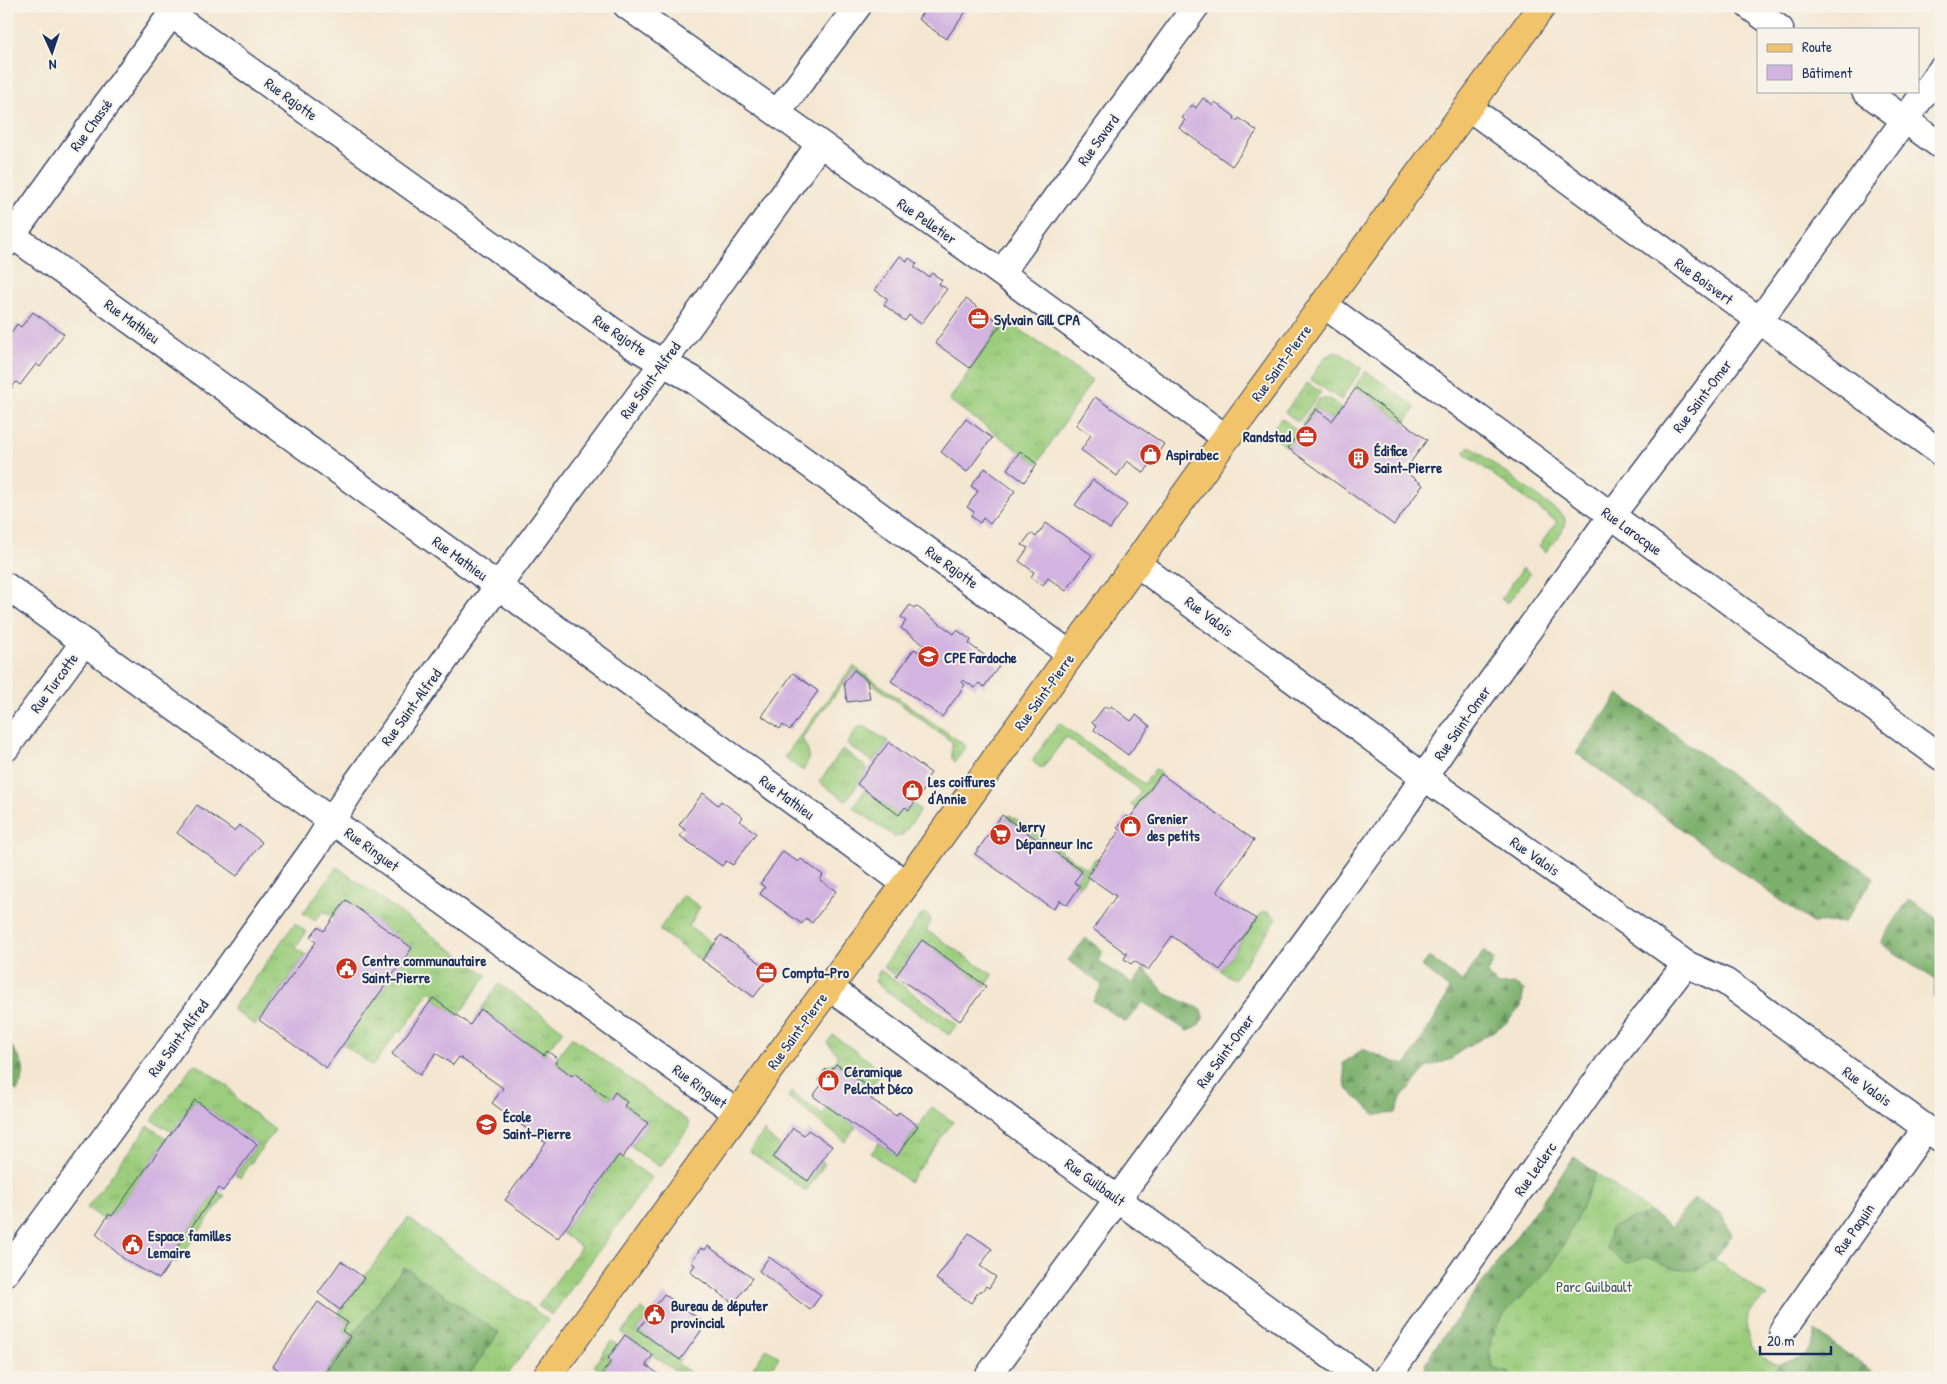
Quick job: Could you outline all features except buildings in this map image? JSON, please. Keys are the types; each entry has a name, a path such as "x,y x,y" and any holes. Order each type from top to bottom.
{"main road":[{"name":"Rue Saint-Pierre","path":"546,1378 737,1113 906,884 1226,438 1542,6"}],"street":[{"name":"Rue Pelletier","path":"627,6 1001,273 1226,438"},
{"path":"778,113 858,6"},
{"name":"Rue Savard","path":"1001,273 1196,6"},
{"path":"1749,6 1779,28"},
{"name":"Rue Chassé","path":"9,240 174,10"},
{"name":"Rue Rajotte","path":"174,10 635,347 692,379 1070,654"},
{"name":"Rue Saint-Omer","path":"987,1378 1403,808 1611,516 1759,321 1941,70"},
{"path":"1866,92 1941,146"},
{"name":"Rue Boisvert","path":"1468,107 1941,452"},
{"name":"Rue Saint-Alfred","path":"6,1272 164,1057 350,792 498,586 663,363 819,144"},
{"name":"Rue Mathieu","path":"9,240 498,586 906,884"},
{"name":"Rue Larocque","path":"1324,304 1941,757"},
{"name":"Rue Valois","path":"1136,563 1424,777 1686,964 1726,982 1933,1134"},
{"name":"Rue Ringuet","path":"6,586 737,1113"},
{"name":"Rue Turcotte","path":"6,748 84,642"},
{"name":"Rue Leclerc","path":"1387,1378 1613,1058 1686,964"},
{"name":"Rue Guilbault","path":"829,987 1361,1378"},
{"name":"Rue Paquin","path":"1783,1330 1933,1134"}],"green space":[{"path":"1005,319 1092,380 1037,464 949,400"},
{"path":"1335,352 1342,354 1362,368 1341,400 1310,379 1325,357"},
{"path":"1366,371 1416,407 1405,423 1354,387"},
{"path":"1307,383 1321,392 1298,422 1285,412"},
{"path":"1319,399 1330,399 1342,408 1332,421 1316,409 1304,426 1302,423"},
{"path":"1281,418 1300,432 1288,448 1269,434"},
{"path":"1470,446 1564,516 1565,521 1562,530 1546,552 1539,546 1557,522 1464,453"},
{"path":"1523,568 1530,574 1508,603 1501,599"},
{"path":"853,666 966,746 955,762 952,758 952,742 854,670 802,738 807,747 808,754 803,771 784,757"},
{"path":"1619,694 1874,878 1844,922 1812,923 1576,753"},
{"path":"1059,723 1144,784 1155,769 1161,774 1136,809 1131,805 1141,791 1066,737 1042,769 1032,761"},
{"path":"864,726 889,742 873,762 847,744 857,728"},
{"path":"843,749 868,769 846,801 819,782"},
{"path":"865,790 899,815 905,807 909,810 913,804 921,810 902,836 895,837 853,807"},
{"path":"1010,815 1087,869 1096,858 1099,859 1080,886 1074,882 1082,871 1006,818"},
{"path":"337,867 487,975 458,1016 433,998 435,994 430,991 401,1033 398,1031 373,1066 343,1044 412,948 346,900 333,917 323,911 315,921 303,913"},
{"path":"683,895 700,907 689,926 714,944 701,961 659,930"},
{"path":"1909,899 1941,922 1941,1002 1933,996 1936,980 1880,943"},
{"path":"1262,912 1268,912 1277,919 1233,980 1220,970"},
{"path":"925,913 930,917 931,922 926,930 993,975 986,986 922,940 896,976 883,967 921,915"},
{"path":"295,923 306,932 296,948 306,955 255,1025 232,1009"},
{"path":"1086,938 1103,951 1098,961 1133,984 1144,968 1165,993 1202,1009 1203,1019 1196,1028 1187,1031 1143,1002 1126,1022 1093,1001 1102,985 1068,960"},
{"path":"1484,951 1494,960 1487,974 1498,985 1514,984 1524,990 1521,1007 1506,1023 1462,1049 1452,1059 1427,1067 1401,1098 1396,1113 1376,1115 1346,1088 1343,1063 1363,1049 1406,1065 1442,1006 1449,989 1422,966 1429,957 1462,982"},
{"path":"880,970 957,1024 949,1035 878,985 875,981"},
{"path":"499,984 563,1030 544,1055 481,1009"},
{"path":"833,1035 883,1071 870,1088 836,1064 830,1072 823,1067 837,1061 837,1054 827,1043"},
{"path":"572,1037 688,1121 689,1127 660,1167 631,1147 648,1123 624,1106 627,1102 615,1093 610,1100 555,1063 558,1060 556,1058"},
{"path":"6,1039 22,1064 23,1076 17,1091 6,1086"},
{"path":"196,1064 229,1087 238,1101 275,1130 240,1178 235,1175 257,1144 195,1100 172,1132 152,1120 192,1066"},
{"path":"792,1092 822,1115 829,1107 856,1127 845,1142 788,1097"},
{"path":"932,1107 953,1122 909,1182 871,1153 879,1143 897,1156"},
{"path":"148,1126 167,1139 112,1216 109,1214 105,1220 87,1208"},
{"path":"764,1131 766,1132 765,1134 780,1146 773,1158 807,1181 822,1161 825,1164 806,1191 749,1151"},
{"path":"619,1155 652,1178 552,1315 538,1306 581,1247 562,1233"},
{"name":"Parc Guilbault","path":"1574,1157 1767,1297 1754,1308 1748,1320 1747,1333 1752,1346 1761,1356 1772,1362 1785,1364 1799,1359 1812,1348 1816,1331 1880,1378 1423,1378 1425,1365 1432,1352"},
{"path":"1574,1157 1596,1173 1576,1219 1553,1263 1508,1310 1498,1323 1492,1337 1490,1352 1494,1369 1509,1372 1511,1378 1423,1378 1425,1365 1432,1352"},
{"path":"217,1191 225,1196 176,1263 173,1259 179,1251 176,1249"},
{"path":"1694,1199 1721,1214 1732,1235 1715,1259 1696,1270 1672,1268 1646,1257 1626,1264 1606,1248 1611,1228 1628,1220 1651,1213 1671,1227"},
{"path":"408,1218 548,1320 505,1378 466,1378 499,1333 404,1268 351,1337 342,1331 348,1323 338,1316 340,1310"},
{"path":"404,1267 499,1333 466,1378 322,1378"},
{"path":"641,1308 649,1315 638,1330 680,1360 677,1363 698,1378 685,1378 622,1333"},
{"path":"1816,1331 1880,1378 1768,1378 1780,1363 1795,1360 1805,1355 1812,1345"},
{"path":"611,1341 617,1345 608,1358 611,1361 602,1373 594,1366"},
{"path":"767,1348 779,1357 765,1378 746,1378"}],"place":[{"name":"Sylvain Gill CPA","path":"978,319"},
{"name":"Randstad","path":"1307,436"},
{"name":"Aspirabec","path":"1150,454"},
{"name":"Édifice Saint-Pierre","path":"1358,459"},
{"name":"CPE Fardoche","path":"928,657"},
{"name":"Les coiffures d'Annie","path":"912,790"},
{"name":"Grenier des petits","path":"1131,827"},
{"name":"Jerry Dépanneur Inc","path":"1000,835"},
{"name":"Centre communautaire Saint-Pierre","path":"346,969"},
{"name":"Compta-Pro","path":"766,972"},
{"name":"Céramique Pelchat Déco","path":"828,1080"},
{"name":"École Saint-Pierre","path":"487,1125"},
{"name":"Espace familles Lemaire","path":"132,1244"},
{"name":"Bureau de députer provincial","path":"655,1314"}]}
